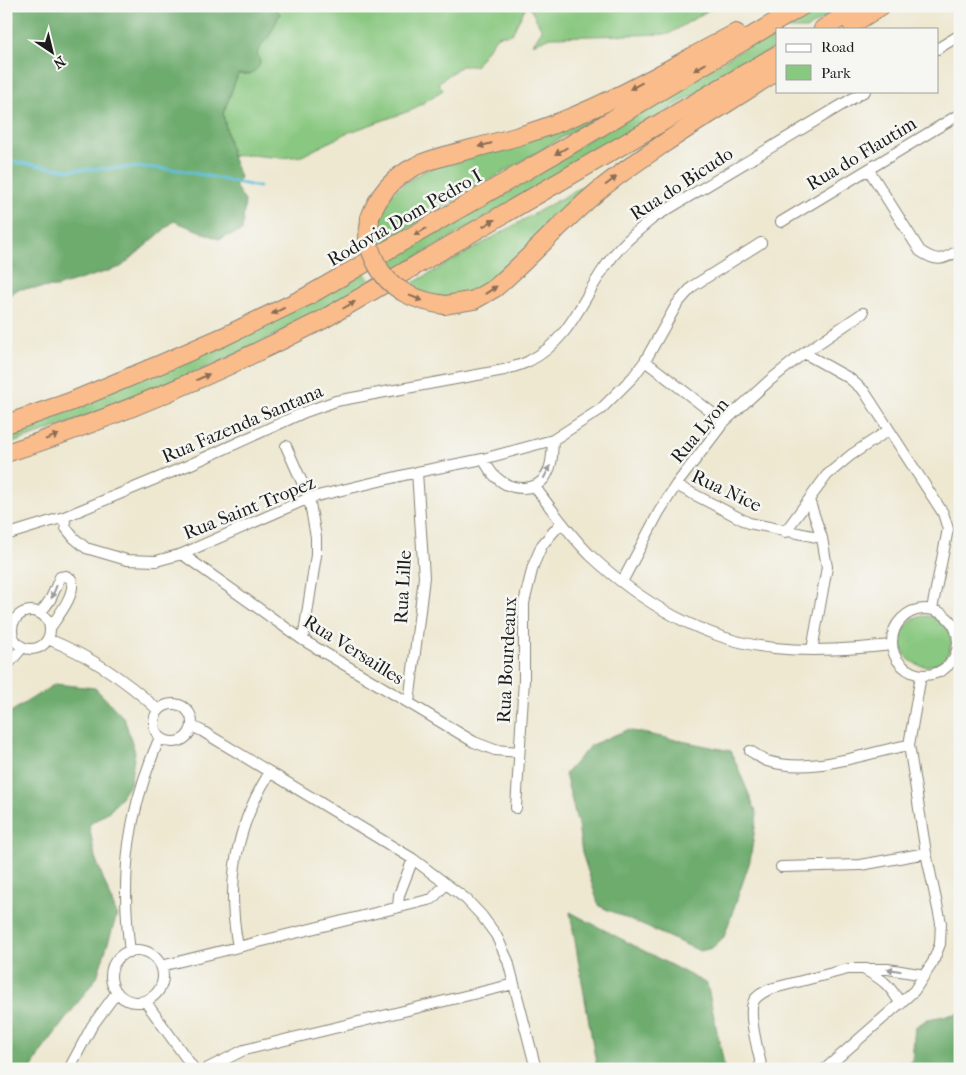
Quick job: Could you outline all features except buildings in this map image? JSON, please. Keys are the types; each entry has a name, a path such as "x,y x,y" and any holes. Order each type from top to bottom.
{"highway":[{"path":"776,73 631,166 602,188 495,288 474,300 445,305 413,298 386,280 371,254 368,238 370,218 375,206 384,190 416,166 506,140 562,121 616,96 787,6"},
{"name":"Rodovia Dom Pedro I","path":"6,424 70,402 170,360 226,336 306,297 565,148 802,6"},
{"path":"825,28 860,6"},
{"path":"847,28 880,6"},
{"path":"6,453 178,389 322,320 776,56"}],"street":[{"path":"938,48 960,35"},
{"name":"Rua do Bicudo","path":"529,362 553,344 572,323 604,267 624,242 653,218 863,92"},
{"name":"Rua do Flautim","path":"780,222 960,114"},
{"path":"869,170 920,251 932,259 945,259 960,250"},
{"name":"Rua Saint Tropez","path":"64,517 66,528 86,548 127,560 156,561 182,554 309,498 417,472 483,459 553,440 601,409 633,377 645,361 677,304 693,286 761,243"},
{"name":"Rua Lyon","path":"622,582 659,512 676,485 724,422 769,381 804,353 863,313"},
{"path":"804,353 849,378 864,391 943,513 948,529 932,609"},
{"path":"645,361 724,422"},
{"name":"Rua Fazenda Santana","path":"6,535 64,517 188,465 305,412 336,401 504,370 529,362"},
{"path":"785,532 827,476 851,455 889,430"},
{"path":"483,459 496,478 509,486 523,489 535,486 547,475 552,459 553,440"},
{"path":"286,446 309,498 316,537 316,555 303,640"},
{"name":"Rua Lille","path":"409,704 424,577 417,472"},
{"name":"Rua Nice","path":"676,485 749,523 785,532 822,538"},
{"path":"535,486 560,523 590,554 622,582 674,616 705,630 736,641 773,648 844,650 892,646"},
{"path":"809,500 822,538 826,567 812,650"},
{"name":"Rua Bourdeaux","path":"516,808 524,680 524,603 533,566 542,545 560,523"},
{"name":"Rua Versailles","path":"182,554 303,640 409,704 474,742 495,750 519,752"},
{"path":"39,613 48,606 60,577 66,576 71,579 73,589 50,628 48,639 37,648 22,648 12,637 10,622 24,612 34,611 46,620 50,628"},
{"path":"932,609 940,612 952,622 959,637 957,658 940,671 930,674 920,675 901,665 895,656 892,646 894,630 903,617 916,610 932,609"},
{"path":"48,639 103,666 132,687 158,710"},
{"path":"6,667 22,648"},
{"path":"825,1069 914,991 933,962 940,944 941,923 926,853 909,746 920,675"},
{"path":"166,704 171,704 181,706 188,712 192,726 187,735 179,741 169,742 160,737 153,724 158,710 166,704"},
{"path":"192,726 413,859 466,899 490,925 505,953 536,1069"},
{"path":"130,952 125,893 128,847 138,795 160,737"},
{"path":"750,751 766,761 818,765 909,746"},
{"path":"238,947 232,904 235,860 248,814 270,772"},
{"path":"781,867 861,865 926,853"},
{"path":"398,907 399,895 413,859"},
{"path":"161,966 432,899 446,884"},
{"path":"130,952 148,953 161,966 163,978 159,990 145,1001 132,1002 126,1000 117,992 112,981 113,969 120,958 130,952"},
{"path":"762,1069 751,1014 753,1002 760,994 770,989 840,971 862,968 888,969 925,975"},
{"path":"862,968 883,980 901,1004"},
{"path":"206,1069 244,1050 514,984"},
{"path":"69,1069 92,1026 117,992"},
{"path":"145,1001 194,1069"}],"green space":[{"path":"6,6 271,6 280,13 269,36 257,53 260,62 258,68 250,74 238,74 223,114 232,156 240,177 235,186 245,201 242,231 219,239 174,221 121,267 56,287 18,289 6,298"},
{"path":"272,6 526,6 512,34 497,36 475,66 461,66 438,83 443,90 412,110 347,133 302,156 282,158 251,155 232,156 223,114 238,74 250,74 260,62 257,54 280,14"},
{"path":"529,6 715,6 669,34 551,37 533,44 542,30"},
{"path":"819,6 845,6 808,28 780,28"},
{"path":"776,30 776,47 390,273 382,261"},
{"path":"619,104 377,247 378,219 382,209 394,192 414,177 426,170"},
{"path":"641,150 549,226 479,289 470,293 445,298 406,287 609,171"},
{"path":"364,272 371,282 257,344 133,398 6,445 6,430"},
{"path":"921,616 931,616 944,623 951,636 951,646 944,659 931,666 921,666 912,662 905,655 901,646 901,636 905,627 912,620"},
{"path":"55,684 95,688 124,718 135,752 130,784 112,809 89,825 95,857 117,915 97,977 41,1052 31,1069 6,1069 6,718 9,713"},
{"path":"627,730 731,751 757,814 750,861 724,937 712,948 700,951 599,906 582,853 578,825 565,774 591,745"},
{"path":"570,912 707,984 725,1069 597,1069"},
{"path":"960,1013 960,1069 907,1069 912,1060 915,1027 928,1019"}],"waterway":[{"path":"6,158 15,162 69,170 144,167 180,170 259,187"}]}
